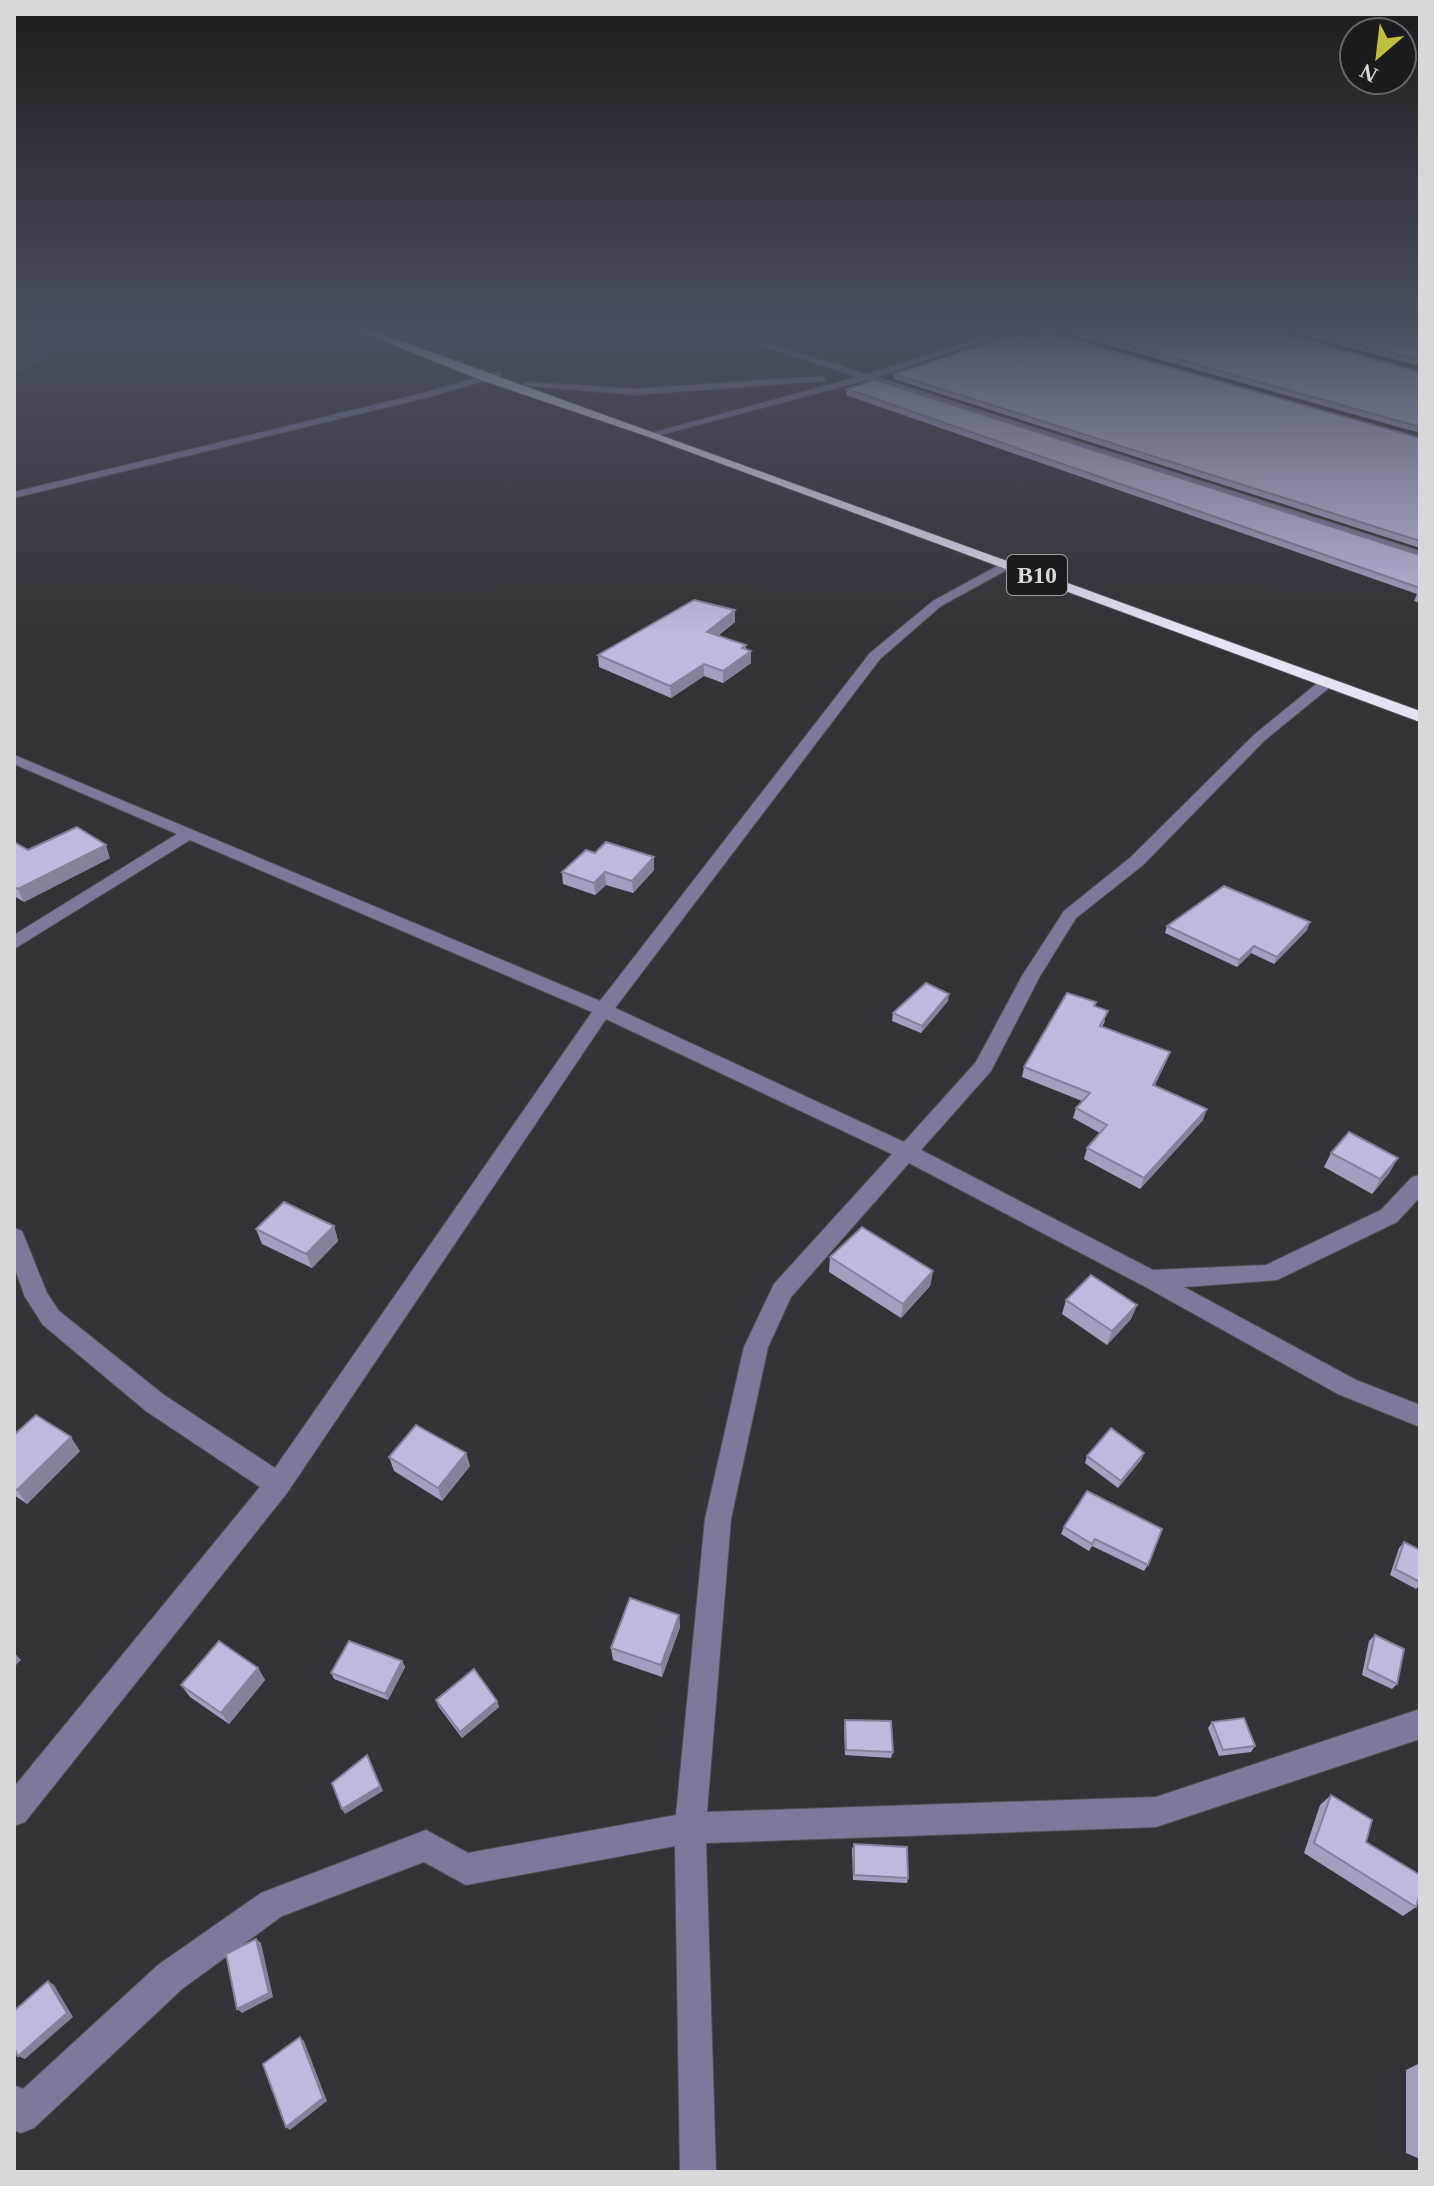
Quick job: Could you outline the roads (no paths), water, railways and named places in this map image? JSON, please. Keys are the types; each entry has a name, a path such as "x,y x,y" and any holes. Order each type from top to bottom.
{"highway":[{"name":"B10","path":"641,430 653,434"},
{"name":"B10","path":"643,430 1420,717"}],"street":[{"path":"14,495 276,430"},
{"path":"653,434 668,430"},
{"path":"1032,430 1420,555"},
{"path":"14,1811 278,1485 603,1010 890,640 938,600 1008,564"},
{"path":"698,2172 690,1828 718,1519 756,1347 782,1291 904,1151 984,1066 1031,976 1070,915 1137,861 1260,737 1325,684"},
{"path":"14,759 603,1010 904,1151 1150,1279 1347,1387 1420,1416"},
{"path":"14,943 190,833"},
{"path":"1150,1279 1269,1274 1389,1216 1420,1183"},
{"path":"14,1237 37,1297 51,1318 155,1403 278,1485"},
{"path":"14,2103 21,2115 170,1977 272,1904 426,1846 466,1869 690,1828 1156,1812 1420,1724"}]}
